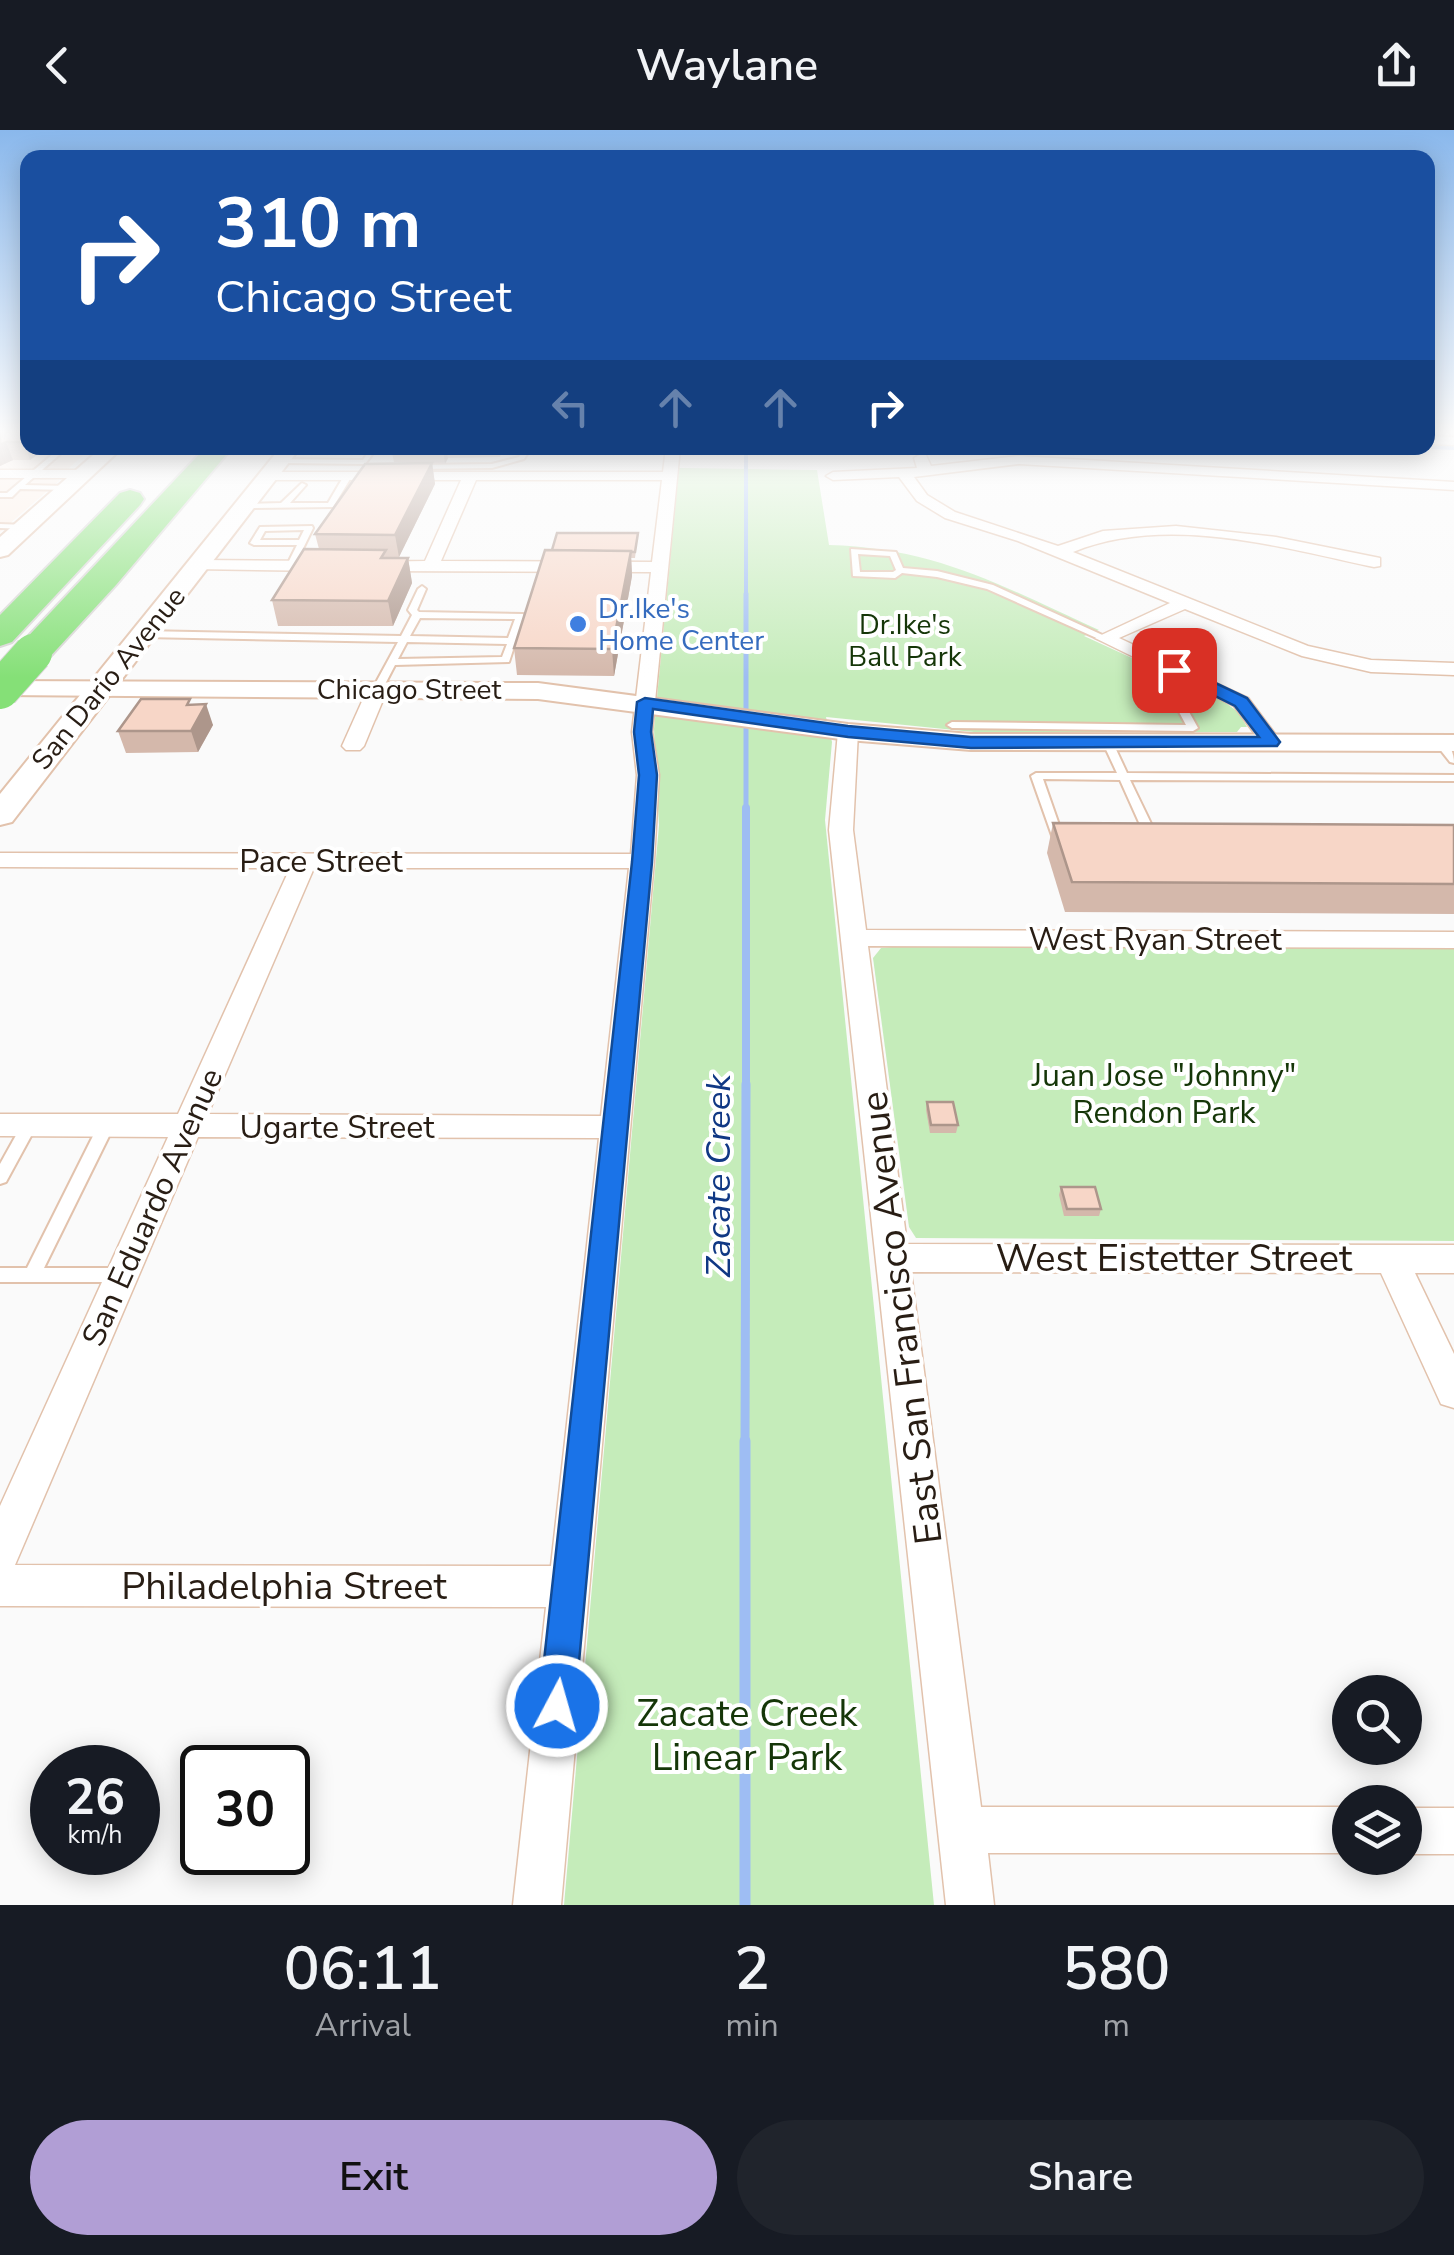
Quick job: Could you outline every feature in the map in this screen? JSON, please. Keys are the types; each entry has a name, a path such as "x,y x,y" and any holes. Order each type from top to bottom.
{"highway":[{"path":"0,635 117,513"},
{"path":"0,689 162,513"},
{"path":"105,578 197,513"}],"main road":[{"path":"0,550 41,513"},
{"name":"San Dario Avenue","path":"0,814 240,513"}],"street":[{"path":"431,566 454,513"},
{"path":"537,1905 642,862 648,775 642,732 659,704 659,567 666,513"},
{"path":"949,513 1336,660 1402,668 1454,668"},
{"path":"1058,552 1106,535 1144,532 1286,543 1374,562"},
{"path":"198,565 659,567"},
{"path":"1104,638 1184,604"},
{"path":"1104,638 1208,685 1250,710 1271,742"},
{"path":"353,746 378,688"},
{"name":"Chicago Street","path":"0,689 538,691 832,729 971,742 1271,742 1449,748"},
{"name":"East San Francisco Avenue","path":"832,729 970,1905"},
{"name":"Pace Street","path":"0,860 642,862"},
{"name":"San Eduardo Avenue","path":"0,1552 305,862"},
{"name":"West Ryan Street","path":"856,938 1454,940"},
{"name":"Ugarte Street","path":"14,1125 615,1128"},
{"name":"West Eistetter Street","path":"894,1258 1454,1259"},
{"path":"1390,1258 1454,1392"},
{"name":"Philadelphia Street","path":"0,1585 569,1587"},
{"path":"961,1830 1332,1830"},
{"path":"1422,1830 1454,1830"}],"lane":[{"path":"0,526 26,527"},
{"path":"291,566 309,528 263,529 254,543 302,542"},
{"path":"249,565 262,543"},
{"path":"854,551 893,554 900,570 895,575 856,574 854,551"},
{"path":"900,570 990,587 1104,638"},
{"path":"392,662 506,660 520,616 417,615 412,610 422,589"},
{"path":"378,688 417,615"},
{"path":"142,634 512,641"},
{"path":"952,725 1193,728 1171,688 1208,685"},
{"path":"1108,743 1154,843"},
{"path":"1078,843 1059,843 1036,776 1454,778"},
{"path":"1135,843 1173,844"},
{"path":"0,1178 14,1125"},
{"path":"32,1275 106,1126"},
{"path":"0,1275 122,1275"}],"shaded area":[{"path":"0,513 22,513 0,532"}],"green space":[{"name":"Zacate Creek Linear Park","path":"675,513 824,513 829,545 903,554 1000,585 1099,630 1084,636 1219,698 1238,712 1247,727 1237,732 974,732 826,717 832,742 825,820 934,1905 564,1905 659,825 654,729"},
{"name":"Juan Jose \"Johnny\" Rendon Park","path":"1454,946 1454,1241 916,1238 909,1227 873,958 881,948"}],"building":[{"path":"330,513 406,513 395,535 315,534"},
{"path":"557,533 638,533 635,552 552,550"},
{"path":"304,549 386,550 381,558 408,558 388,601 272,600"},
{"name":"Dr.Ike's Home Center","path":"545,550 631,551 612,649 514,648"},
{"path":"141,699 190,699 187,705 206,704 191,731 118,731"},
{"path":"1053,823 1454,825 1454,884 1072,882"},
{"path":"927,1102 953,1102 958,1125 931,1125"},
{"path":"1061,1187 1095,1187 1101,1209 1067,1209"}],"waterway":[{"name":"Zacate Creek","path":"746,513 746,1084"},
{"name":"Zacate Creek","path":"745,1444 746,1084"},
{"name":"Zacate Creek","path":"745,1444 745,1905"}],"place":[{"name":"Dr.Ike's Home Center","path":"578,624"}],"route":[{"path":"557,1706 642,862 648,775 642,732 645,702 907,738 971,742 1271,742 1241,702 1174,670"}],"park label":[{"name":"Dr.Ike's Ball Park","path":"905,640"}]}
